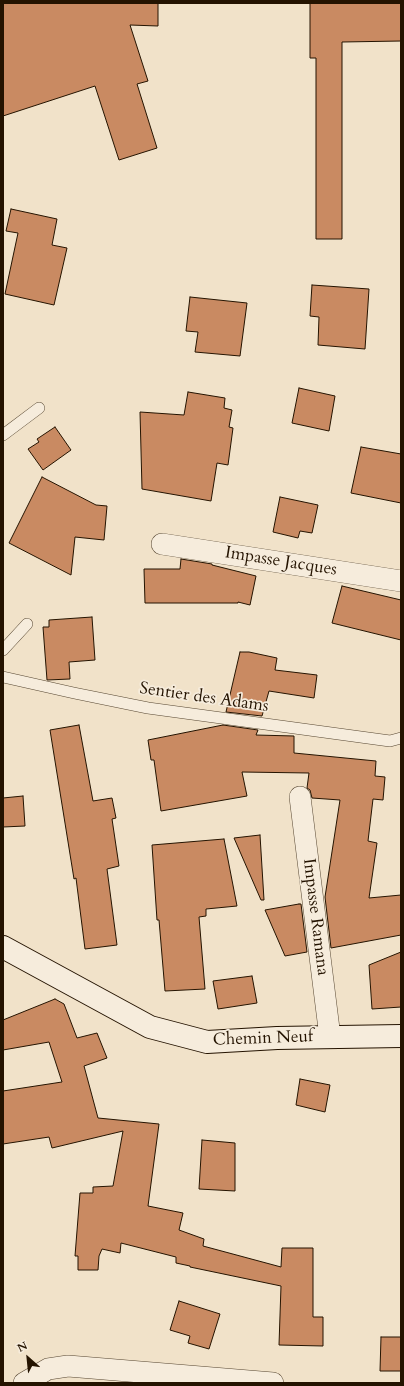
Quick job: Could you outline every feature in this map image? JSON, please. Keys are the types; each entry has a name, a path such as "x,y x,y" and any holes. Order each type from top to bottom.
{"street":[{"name":"Impasse Jacques","path":"162,544 401,581"},
{"name":"Impasse Ramana","path":"300,797 330,1037"},
{"name":"Chemin Neuf","path":"3,948 150,1027 208,1042 330,1037 401,1036"},
{"path":"24,1383 48,1369 68,1366 273,1383"}],"lane":[{"path":"3,435 39,408"},
{"path":"3,650 27,624"},
{"name":"Sentier des Adams","path":"3,677 148,708 390,741 401,738"}],"building":[{"path":"3,3 158,3 158,26 130,25 148,81 137,84 157,148 119,160 95,86 3,116"},
{"path":"310,3 401,3 401,41 342,42 342,239 316,239 316,58 310,58"},
{"path":"11,209 57,219 52,245 67,248 54,305 5,294 18,233 6,231"},
{"path":"312,285 369,289 365,349 318,345 319,317 310,316"},
{"path":"190,297 247,303 240,356 195,352 198,332 186,331"},
{"path":"299,388 335,396 329,431 292,423"},
{"path":"188,392 225,398 224,408 232,410 229,427 233,428 228,465 217,463 211,501 142,489 140,412 184,415"},
{"path":"55,427 71,450 43,470 28,449 39,442 37,439"},
{"path":"361,447 401,454 401,503 351,493"},
{"path":"42,477 96,505 107,506 104,540 75,537 71,575 9,543"},
{"path":"280,497 318,505 312,533 300,531 298,538 273,532"},
{"path":"181,559 212,564 256,576 250,605 238,602 145,603 144,569 180,569"},
{"path":"342,586 401,600 401,640 332,623"},
{"path":"92,617 95,660 69,662 70,679 47,680 43,627 49,627 49,620"},
{"path":"240,652 249,652 277,658 275,670 317,675 314,698 269,691 262,716 226,712"},
{"path":"79,725 93,801 112,798 116,818 112,819 119,866 107,869 117,945 85,949 76,878 74,879 50,730"},
{"path":"223,725 258,730 256,735 294,736 294,753 376,761 375,776 385,777 383,800 373,799 368,841 377,843 369,898 401,895 401,935 331,948 325,897 340,800 312,798 310,790 307,788 309,773 242,772 247,796 161,811 154,760 151,760 148,740"},
{"path":"23,796 25,826 3,827 3,798"},
{"path":"260,835 264,900 261,900 234,838"},
{"path":"224,839 237,906 206,909 206,916 199,917 205,989 165,991 159,920 157,920 152,845"},
{"path":"301,904 307,952 285,956 265,910"},
{"path":"401,952 401,1007 372,1009 369,965"},
{"path":"252,976 257,1003 218,1009 213,981"},
{"path":"55,999 64,1004 77,1038 97,1033 107,1058 84,1066 98,1118 159,1124 148,1206 183,1213 179,1230 204,1239 203,1246 281,1267 282,1248 313,1248 313,1317 323,1317 323,1346 279,1345 281,1286 190,1267 176,1263 176,1257 121,1243 120,1253 102,1249 99,1256 98,1270 78,1270 78,1256 75,1256 80,1193 93,1193 93,1187 113,1186 123,1131 52,1148 49,1137 3,1144 3,1091 62,1082 49,1042 3,1050 3,1020"},
{"path":"300,1079 330,1085 325,1112 296,1105"},
{"path":"202,1140 235,1143 235,1191 199,1189"},
{"path":"179,1301 220,1314 209,1349 188,1343 190,1336 170,1330"},
{"path":"381,1337 401,1337 401,1371 380,1371"}]}
